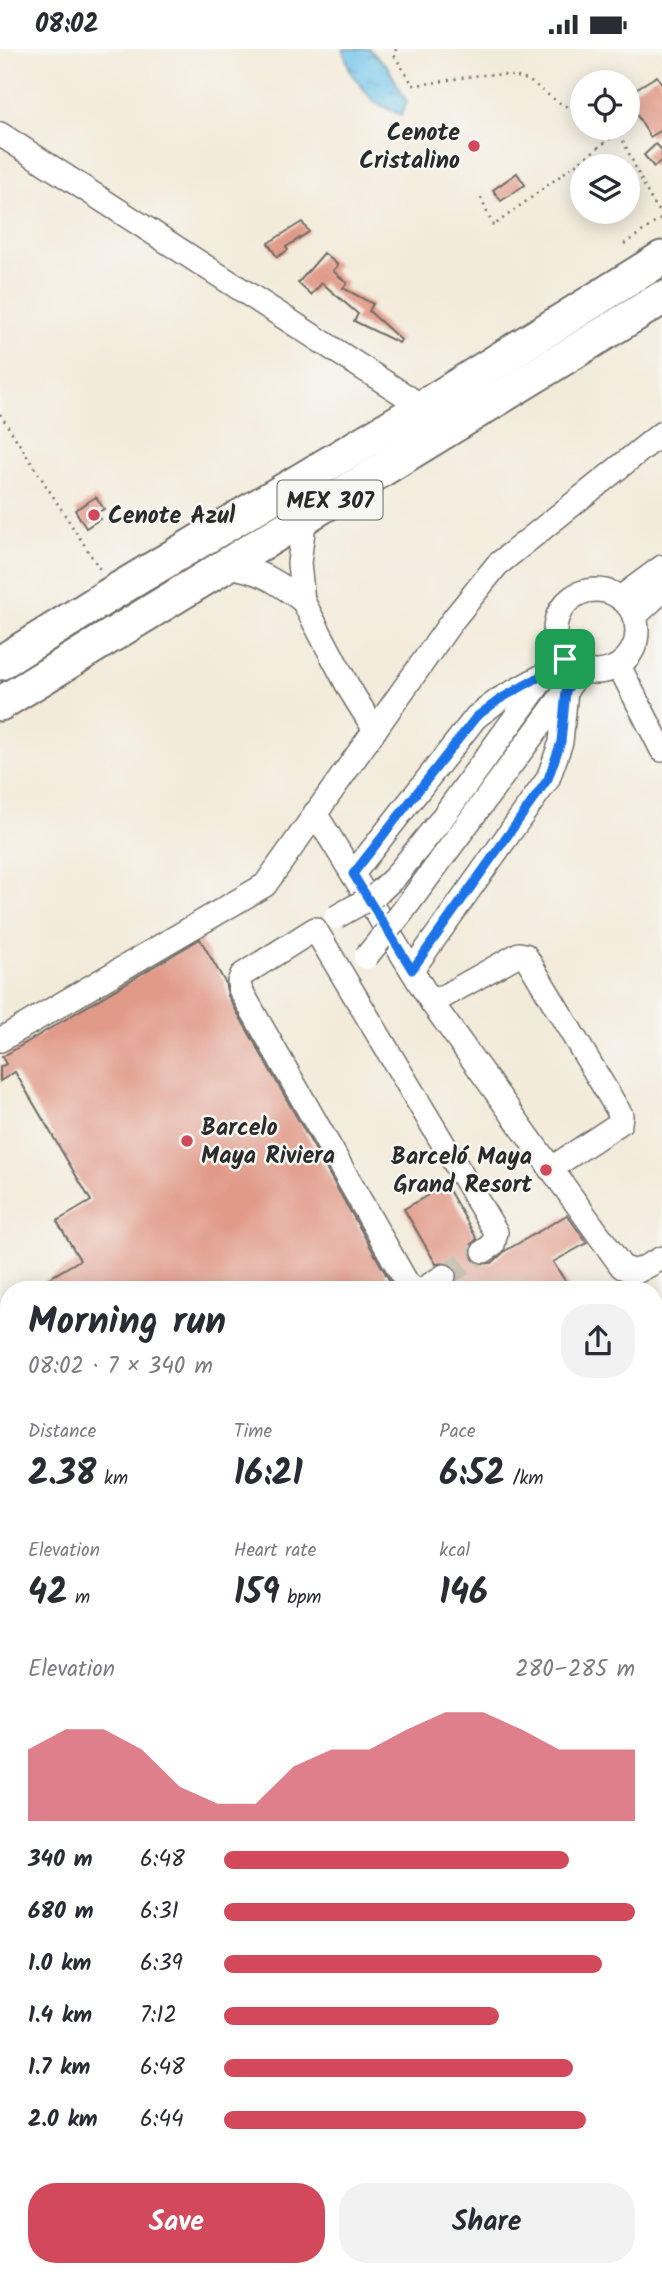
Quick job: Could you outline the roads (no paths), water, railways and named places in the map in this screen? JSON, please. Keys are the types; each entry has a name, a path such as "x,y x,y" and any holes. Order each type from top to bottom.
{"highway":[{"name":"MEX 307","path":"0,663 423,407 662,258"},
{"name":"MEX 307","path":"0,704 662,298"}],"street":[{"path":"0,134 423,407"},
{"path":"0,1040 40,1014 265,885 452,621 497,565 662,433"},
{"path":"305,515 299,563 303,601 350,690 375,730"},
{"path":"224,565 255,571 273,578 303,601"},
{"path":"620,598 662,567"},
{"path":"353,874 476,717 554,663 600,673 619,666 636,642 634,617 627,604 601,590 582,592 565,603 555,621 554,663 440,821 394,878 377,894 242,975 239,982 240,989 406,1281"},
{"path":"634,617 662,591"},
{"path":"619,666 662,750"},
{"path":"346,981 400,915 581,670"},
{"path":"412,970 548,779 561,742 566,691"},
{"path":"315,813 432,1003 622,1267 636,1272 662,1258"},
{"path":"315,929 496,1232 493,1245 484,1251"},
{"path":"432,1003 519,954 525,955 621,1115 620,1123 550,1169"},
{"path":"436,1281 444,1276"}],"water":[{"name":"Cenote Cristalino","path":"343,49 369,49 387,66 407,102 401,115 374,102 351,73"}],"tunnel":[{"path":"444,1276 484,1251"}],"place":[{"name":"Cenote Cristalino","path":"474,146"},
{"name":"Cenote Azul","path":"94,515"},
{"name":"Barcelo Maya Riviera","path":"187,1141"},
{"name":"Barceló Maya Grand Resort","path":"546,1170"}]}
